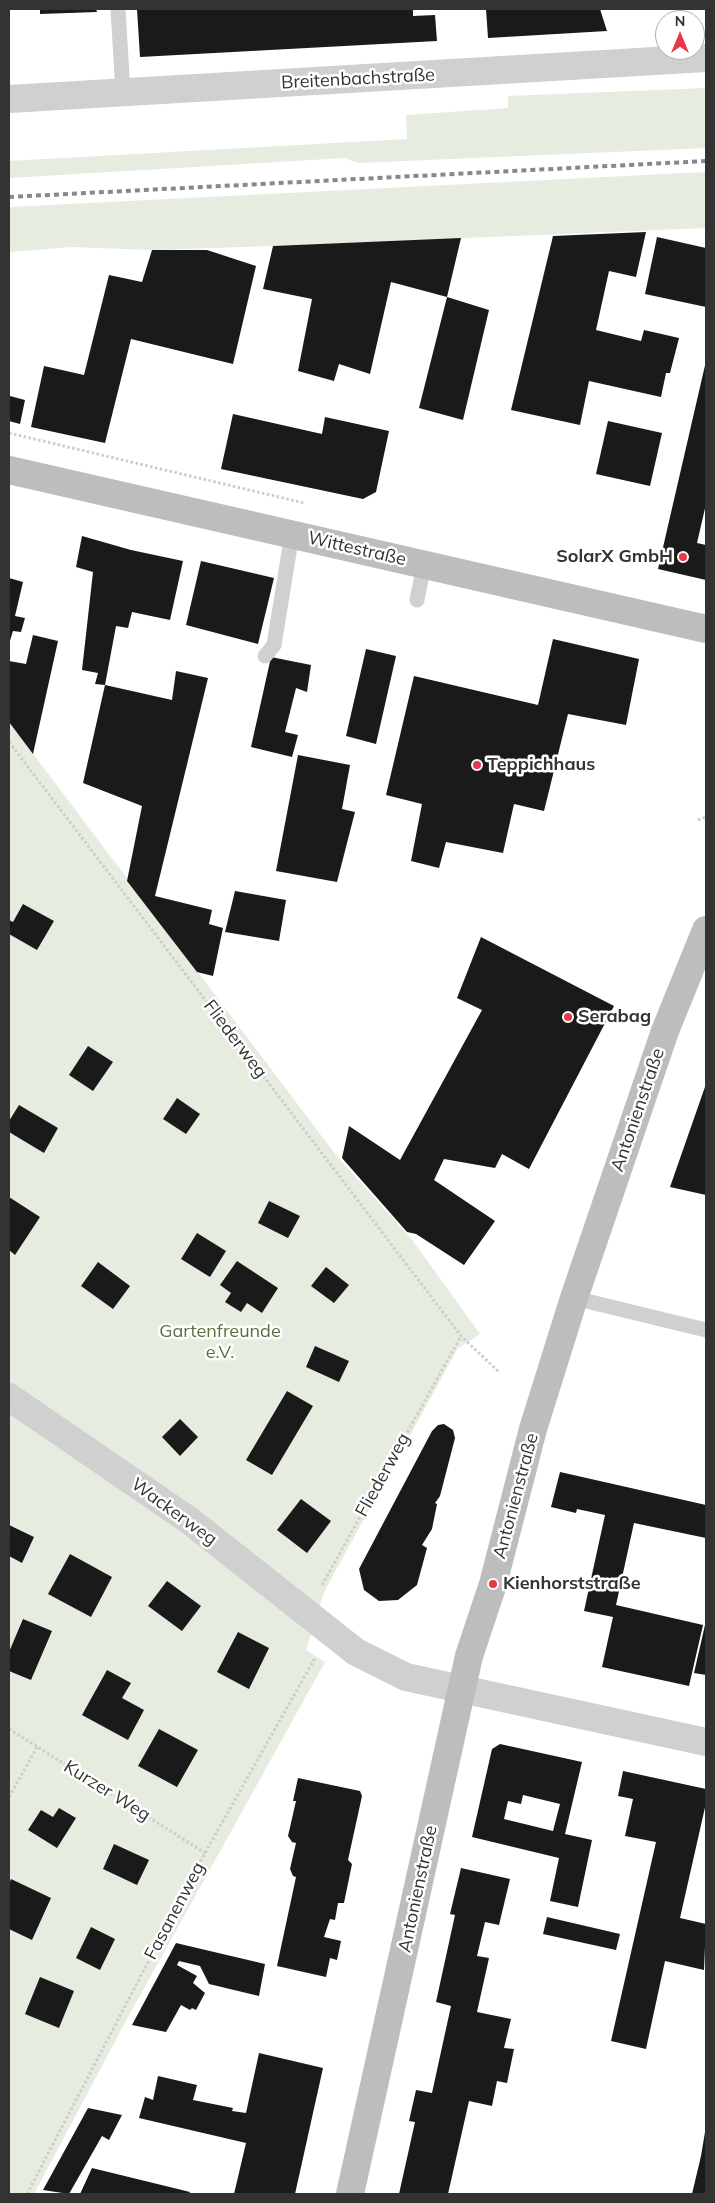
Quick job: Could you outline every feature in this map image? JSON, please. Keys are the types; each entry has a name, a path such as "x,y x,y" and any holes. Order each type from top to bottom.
{"main road":[{"name":"Wittestraße","path":"9,470 706,629"},
{"name":"Antonienstraße","path":"350,2194 469,1656 493,1584 533,1428 574,1298 665,1031 706,930"}],"street":[{"name":"Breitenbachstraße","path":"9,99 706,58"},
{"name":"Wackerweg","path":"9,1397 190,1521 306,1614 334,1634"},
{"path":"334,1634 356,1652 406,1677 706,1742"}],"lane":[{"path":"118,9 122,92"},
{"path":"265,656 274,645 292,534"},
{"path":"417,600 424,565"},
{"path":"574,1298 706,1330"}],"path":[{"name":"Fliederweg","path":"9,742 461,1336 500,1373"},
{"path":"698,820 706,817"},
{"name":"Fliederweg","path":"306,1614 461,1336"},
{"name":"Fasanenweg","path":"27,2194 206,1853 319,1650 334,1634"},
{"name":"Kurzer Weg","path":"9,1729 206,1853"},
{"path":"9,1797 38,1748"}],"green space":[{"path":"706,88 706,148 358,163 345,158 9,178 9,161 407,139 406,115 508,108 508,96"},
{"path":"706,172 706,228 273,246 152,250 71,247 9,252 9,207"},
{"name":"Gartenfreunde e.V.","path":"9,722 336,1155 413,1241 480,1334 458,1348 324,1592 306,1650 325,1662 127,2019 34,2194 9,2194"}],"building":[{"path":"40,9 96,9 97,12 40,14"},
{"path":"137,9 413,9 413,16 435,15 437,41 140,57"},
{"path":"486,9 600,9 607,31 488,38"},
{"path":"646,232 636,277 609,271 596,330 641,341 644,330 679,338 670,373 666,373 661,397 589,381 580,425 511,410 553,236"},
{"path":"657,237 706,248 706,307 645,294"},
{"path":"461,238 447,297 391,282 370,374 339,364 334,381 298,371 312,299 263,289 273,246"},
{"path":"152,250 207,250 256,266 233,364 131,339 105,443 31,427 44,366 84,375 109,275 142,282"},
{"path":"447,297 489,310 463,420 419,408"},
{"path":"706,361 706,504 697,543 706,545 706,580 658,569"},
{"path":"10,396 25,400 20,424 9,421"},
{"path":"233,414 322,434 325,417 389,431 376,492 363,499 221,469"},
{"path":"608,421 662,433 650,486 596,474"},
{"path":"82,536 131,550 183,561 170,620 132,612 128,628 116,626 105,685 95,684 98,673 82,670 93,572 76,567"},
{"path":"201,561 274,578 258,644 186,625"},
{"path":"9,578 23,582 15,616 25,618 21,632 13,631 9,644"},
{"path":"33,635 58,641 33,754 9,722 9,661 26,664"},
{"path":"553,639 639,659 626,725 568,714 544,811 514,804 503,853 446,842 439,868 411,861 422,804 386,795 414,676 538,705"},
{"path":"366,649 396,656 376,744 346,736"},
{"path":"271,657 311,665 307,692 296,688 285,732 298,735 292,757 251,747"},
{"path":"176,671 208,678 155,896 212,910 209,924 223,928 213,976 197,972 127,881 142,806 83,783 105,685 172,700"},
{"path":"298,755 350,765 342,809 355,812 337,882 276,871"},
{"path":"235,891 286,900 279,941 225,932"},
{"path":"23,904 54,921 37,950 9,934 9,920 13,922"},
{"path":"481,937 614,1006 529,1169 502,1154 495,1168 444,1159 434,1180 495,1221 464,1265 416,1234 407,1232 342,1158 349,1126 400,1160 482,1010 457,998"},
{"path":"88,1046 113,1062 93,1091 69,1075"},
{"path":"706,1084 706,1195 670,1187"},
{"path":"177,1098 200,1114 186,1134 163,1119"},
{"path":"19,1105 58,1128 44,1153 9,1132 9,1121"},
{"path":"9,1197 40,1217 15,1255 9,1250"},
{"path":"269,1201 300,1216 288,1238 258,1223"},
{"path":"197,1233 226,1251 210,1277 181,1259"},
{"path":"237,1261 278,1288 262,1313 247,1303 241,1312 225,1302 231,1293 220,1285"},
{"path":"98,1262 130,1286 113,1309 81,1286"},
{"path":"326,1267 349,1285 334,1303 311,1286"},
{"path":"315,1346 349,1361 339,1382 306,1367"},
{"path":"287,1391 313,1406 272,1475 246,1460"},
{"path":"180,1419 198,1437 180,1456 162,1437"},
{"path":"444,1424 453,1430 455,1438 440,1496 435,1503 437,1504 432,1529 422,1545 427,1548 417,1585 398,1600 379,1601 364,1590 359,1569 432,1431 438,1425"},
{"path":"560,1472 706,1505 706,1538 634,1523 616,1605 703,1625 689,1686 602,1667 613,1617 584,1611 605,1515 577,1509 576,1513 551,1507"},
{"path":"301,1499 331,1521 307,1553 277,1530"},
{"path":"9,1525 34,1537 22,1563 9,1556"},
{"path":"70,1554 112,1577 91,1617 48,1594"},
{"path":"167,1581 201,1606 182,1631 148,1606"},
{"path":"23,1619 52,1631 31,1680 9,1671 9,1652"},
{"path":"706,1625 706,1675 694,1673"},
{"path":"238,1632 269,1648 249,1689 217,1672"},
{"path":"107,1670 131,1683 122,1698 144,1710 128,1740 82,1715"},
{"path":"159,1729 198,1750 177,1787 138,1766"},
{"path":"500,1744 582,1762 565,1834 592,1840 578,1907 550,1901 559,1858 472,1837 492,1749","holes":["523,1795 560,1804 553,1831 504,1819 508,1801 521,1804"]},
{"path":"623,1771 706,1789 706,1803 680,1918 706,1924 704,1970 665,1961 646,2049 611,2041 656,1842 625,1836 633,1799 618,1796"},
{"path":"298,1778 360,1791 362,1796 348,1860 352,1864 344,1903 338,1903 335,1920 330,1919 324,1937 341,1941 337,1960 330,1958 326,1977 277,1966 296,1877 293,1876 290,1869 296,1843 292,1842 288,1836 296,1801 293,1801"},
{"path":"59,1808 76,1818 57,1848 28,1830 41,1810 53,1817"},
{"path":"114,1844 149,1860 137,1885 103,1869"},
{"path":"461,1868 510,1879 499,1925 485,1922 477,1956 489,1958 477,2012 511,2019 504,2048 514,2049 507,2083 497,2081 492,2106 469,2101 448,2194 399,2194 415,2122 409,2121 416,2090 432,2093 451,2006 436,2002 455,1915 450,1914"},
{"path":"11,1879 51,1898 32,1940 9,1929 9,1884"},
{"path":"547,1917 620,1934 616,1950 543,1934"},
{"path":"91,1927 115,1939 100,1970 76,1958"},
{"path":"176,1943 265,1964 259,1996 209,1984 200,1966 179,1961 177,1965 197,1976 193,1983 205,1993 196,2010 192,2008 190,2010 181,2005 166,2032 132,2025"},
{"path":"40,1977 74,1991 59,2028 25,2014"},
{"path":"259,2053 323,2068 295,2194 234,2194 246,2143 139,2118 145,2097 153,2100 158,2076 197,2085 193,2100 233,2108 232,2111 246,2113"},
{"path":"88,2108 122,2115 109,2140 102,2136 69,2194 43,2190"},
{"path":"705,2132 706,2194 692,2194 701,2156"},
{"path":"92,2168 190,2192 189,2194 80,2194"}],"railway":[{"path":"9,197 706,161"}],"place":[{"name":"SolarX GmbH","path":"683,557"},
{"name":"Teppichhaus","path":"477,765"},
{"name":"Serabag","path":"568,1017"},
{"name":"Kienhorststraße","path":"493,1584"}]}
